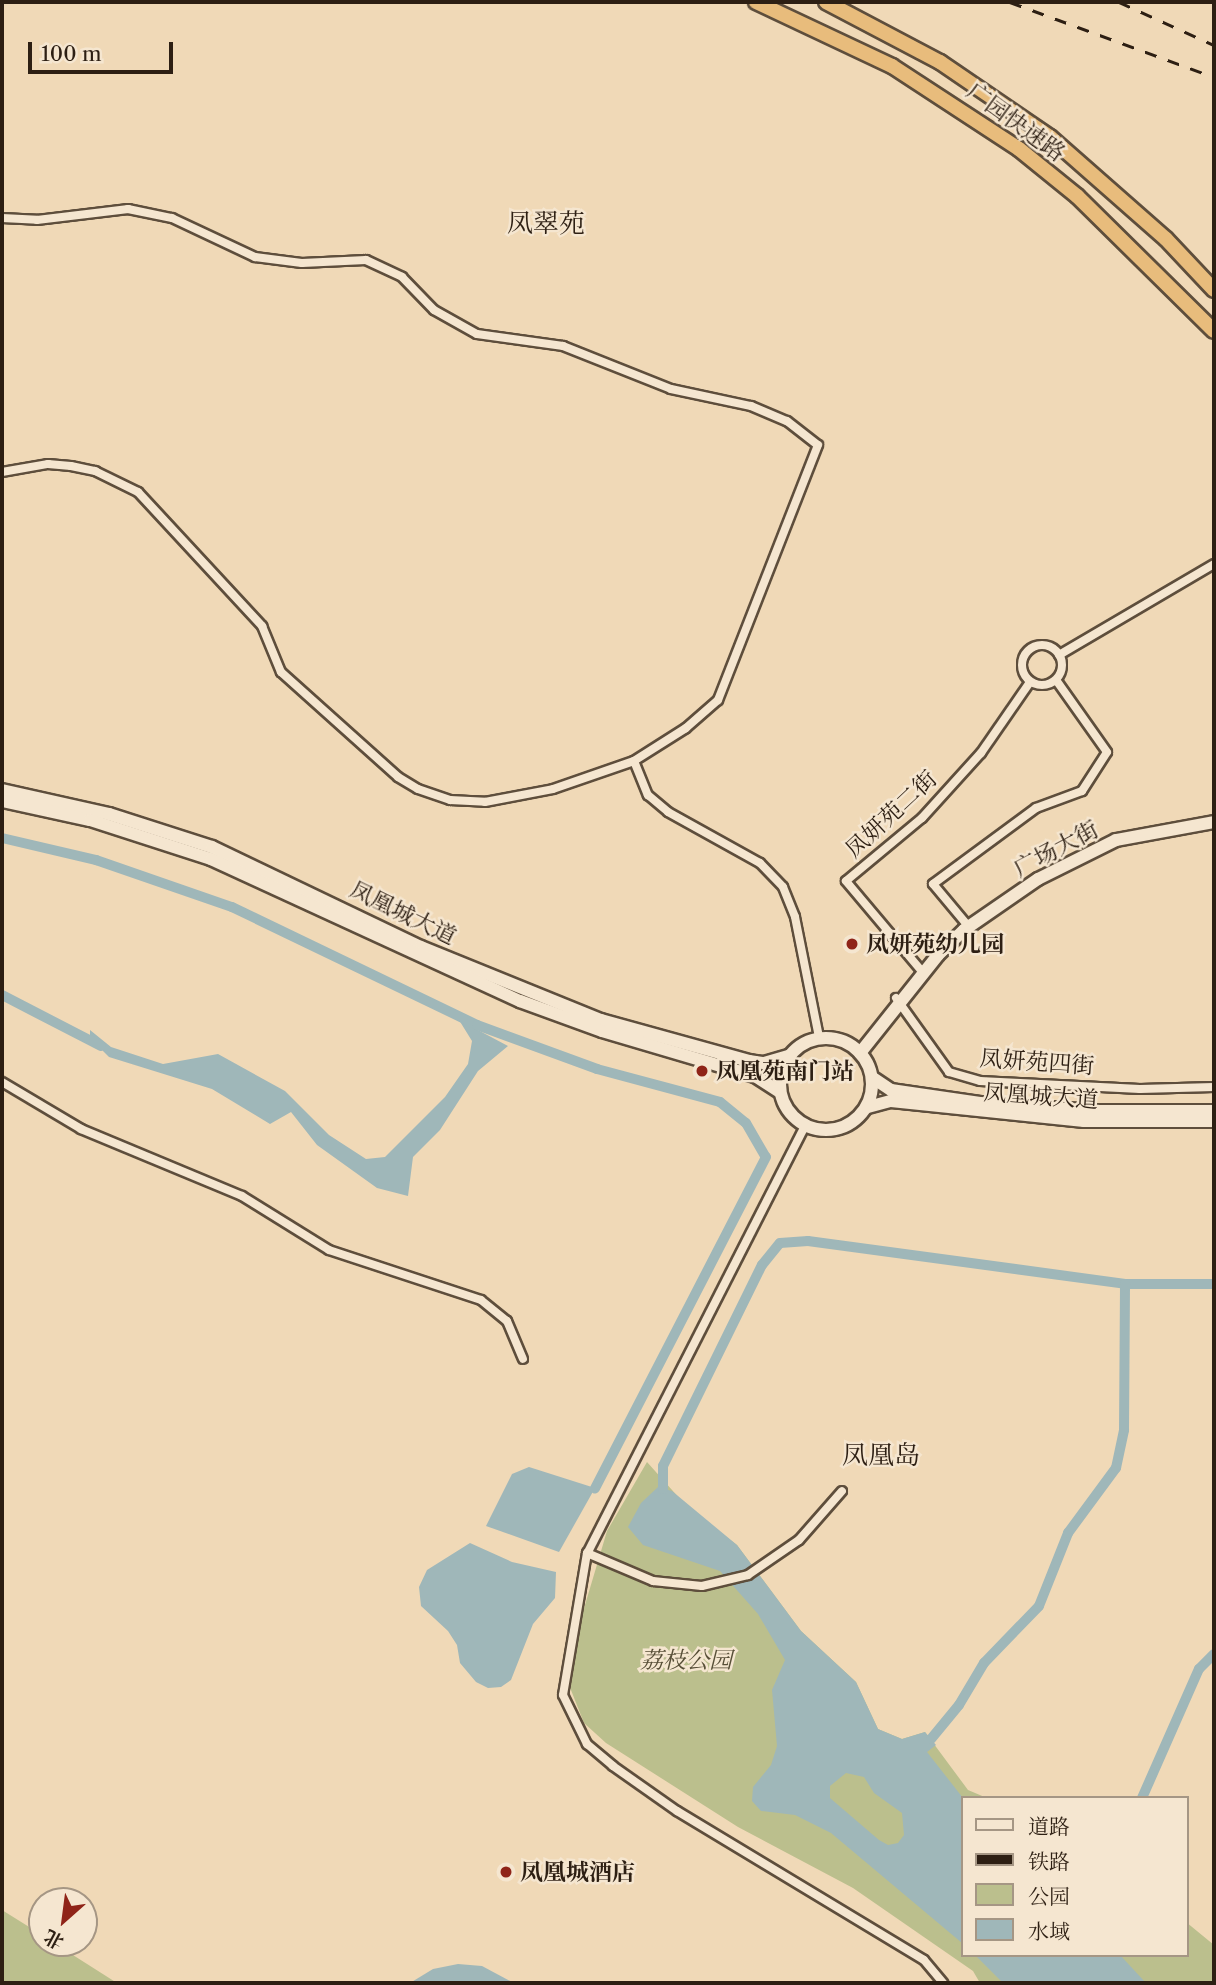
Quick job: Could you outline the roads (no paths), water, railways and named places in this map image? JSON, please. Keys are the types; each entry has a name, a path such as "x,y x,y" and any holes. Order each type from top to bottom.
{"highway":[{"name":"广园快速路","path":"756,2 892,66 1019,149 1077,196 1214,331"},
{"name":"广园快速路","path":"826,2 940,62 1040,129 1121,198 1214,290"}],"main road":[{"name":"凤凰城大道","path":"2,790 85,807 212,847 421,947 601,1020 749,1061 764,1063 788,1056"},
{"name":"凤凰城大道","path":"2,801 90,820 211,859 520,1000 602,1031 755,1076 780,1091"},
{"name":"广场大街","path":"858,1050 938,956 969,927 1077,856 1116,841 1214,821"},
{"name":"广场大街","path":"898,1002 920,969 938,956"},
{"path":"819,1037 838,1038 858,1050 873,1078 868,1107 850,1124 833,1130 806,1126 787,1108 780,1091 780,1073 788,1056 802,1044 819,1037"},
{"name":"凤凰城大道","path":"873,1078 891,1090 979,1103 1095,1111 1214,1111"},
{"name":"凤凰城大道","path":"868,1107 891,1101 1084,1121 1214,1121"}],"street":[{"path":"2,218 37,220 128,209 172,218 255,257 302,263 366,260 402,277 434,310 477,334 563,346 671,389 751,406 787,421 818,445 718,700 686,728 634,761 553,789 485,802 450,800 418,789 398,777 281,672 262,626 138,492 106,475 71,466 48,464 2,472"},
{"path":"1059,654 1214,564"},
{"path":"1043,644 1059,654 1062,668 1056,680 1044,685 1030,682 1021,665 1030,648 1043,644"},
{"path":"969,927 933,884 1036,808 1082,791 1107,752 1056,680"},
{"name":"凤妍苑二街","path":"920,969 846,881 922,818 981,753 1030,682"},
{"path":"634,761 648,795 668,812 760,863 783,887 795,918 819,1037"},
{"name":"凤妍苑四街","path":"898,1002 927,1037 933,1055 949,1072 980,1081 1140,1089 1214,1087"},
{"path":"2,1082 80,1129 242,1196 329,1250 481,1300 507,1321 523,1359"},
{"path":"806,1126 587,1553 564,1695 587,1744 677,1811 924,1960 943,1983"},
{"path":"587,1553 653,1581 702,1586 748,1575 799,1540 842,1491"}],"water":[{"path":"459,1020 508,1046 478,1071 440,1130 413,1157 408,1196 377,1188 317,1145 291,1112 270,1124 212,1089 109,1057 90,1038 90,1030 111,1047 163,1064 218,1054 285,1091 329,1135 366,1159 385,1157 445,1097 468,1064 472,1041"},
{"path":"529,1467 595,1488 559,1552 486,1526 512,1474"},
{"path":"658,1487 672,1491 737,1545 801,1631 856,1682 878,1729 902,1739 925,1732 936,1745 927,1752 961,1796 960,1941 831,1833 795,1815 761,1811 752,1801 753,1787 771,1765 777,1746 772,1690 785,1660 758,1614 720,1571 643,1545 628,1527 641,1503","holes":["846,1773 864,1777 874,1793 902,1813 904,1835 898,1843 888,1845 879,1840 830,1798 830,1786"]},
{"path":"470,1543 512,1562 556,1572 555,1598 533,1624 511,1680 501,1687 488,1688 476,1682 460,1663 457,1645 448,1631 421,1606 419,1587 427,1570"},
{"path":"977,1957 1122,1957 1146,1983 1003,1983"},
{"path":"458,1964 482,1966 514,1983 410,1983 433,1969"}],"waterway":[{"path":"2,838 96,860 232,907 477,1025 597,1069 720,1102 746,1123 766,1157 595,1488"},
{"path":"2,995 101,1046"},
{"path":"663,1489 663,1466 762,1265 780,1243 808,1241 1125,1284 1214,1284"},
{"path":"931,1739 959,1705 984,1663 1039,1606 1068,1533 1116,1468 1124,1430 1125,1284"},
{"path":"1143,1796 1199,1669 1214,1654"}],"railway":[{"path":"1010,2 1214,77"},
{"path":"1119,2 1214,45"}],"place":[{"name":"凤妍苑幼儿园","path":"852,944"},
{"name":"凤凰苑南门站","path":"702,1071"},
{"name":"凤凰城酒店","path":"506,1872"}],"district":[{"name":"凤翠苑","path":"546,224"},
{"name":"凤凰岛","path":"881,1456"}],"park label":[{"name":"荔枝公园","path":"686,1660"}]}
